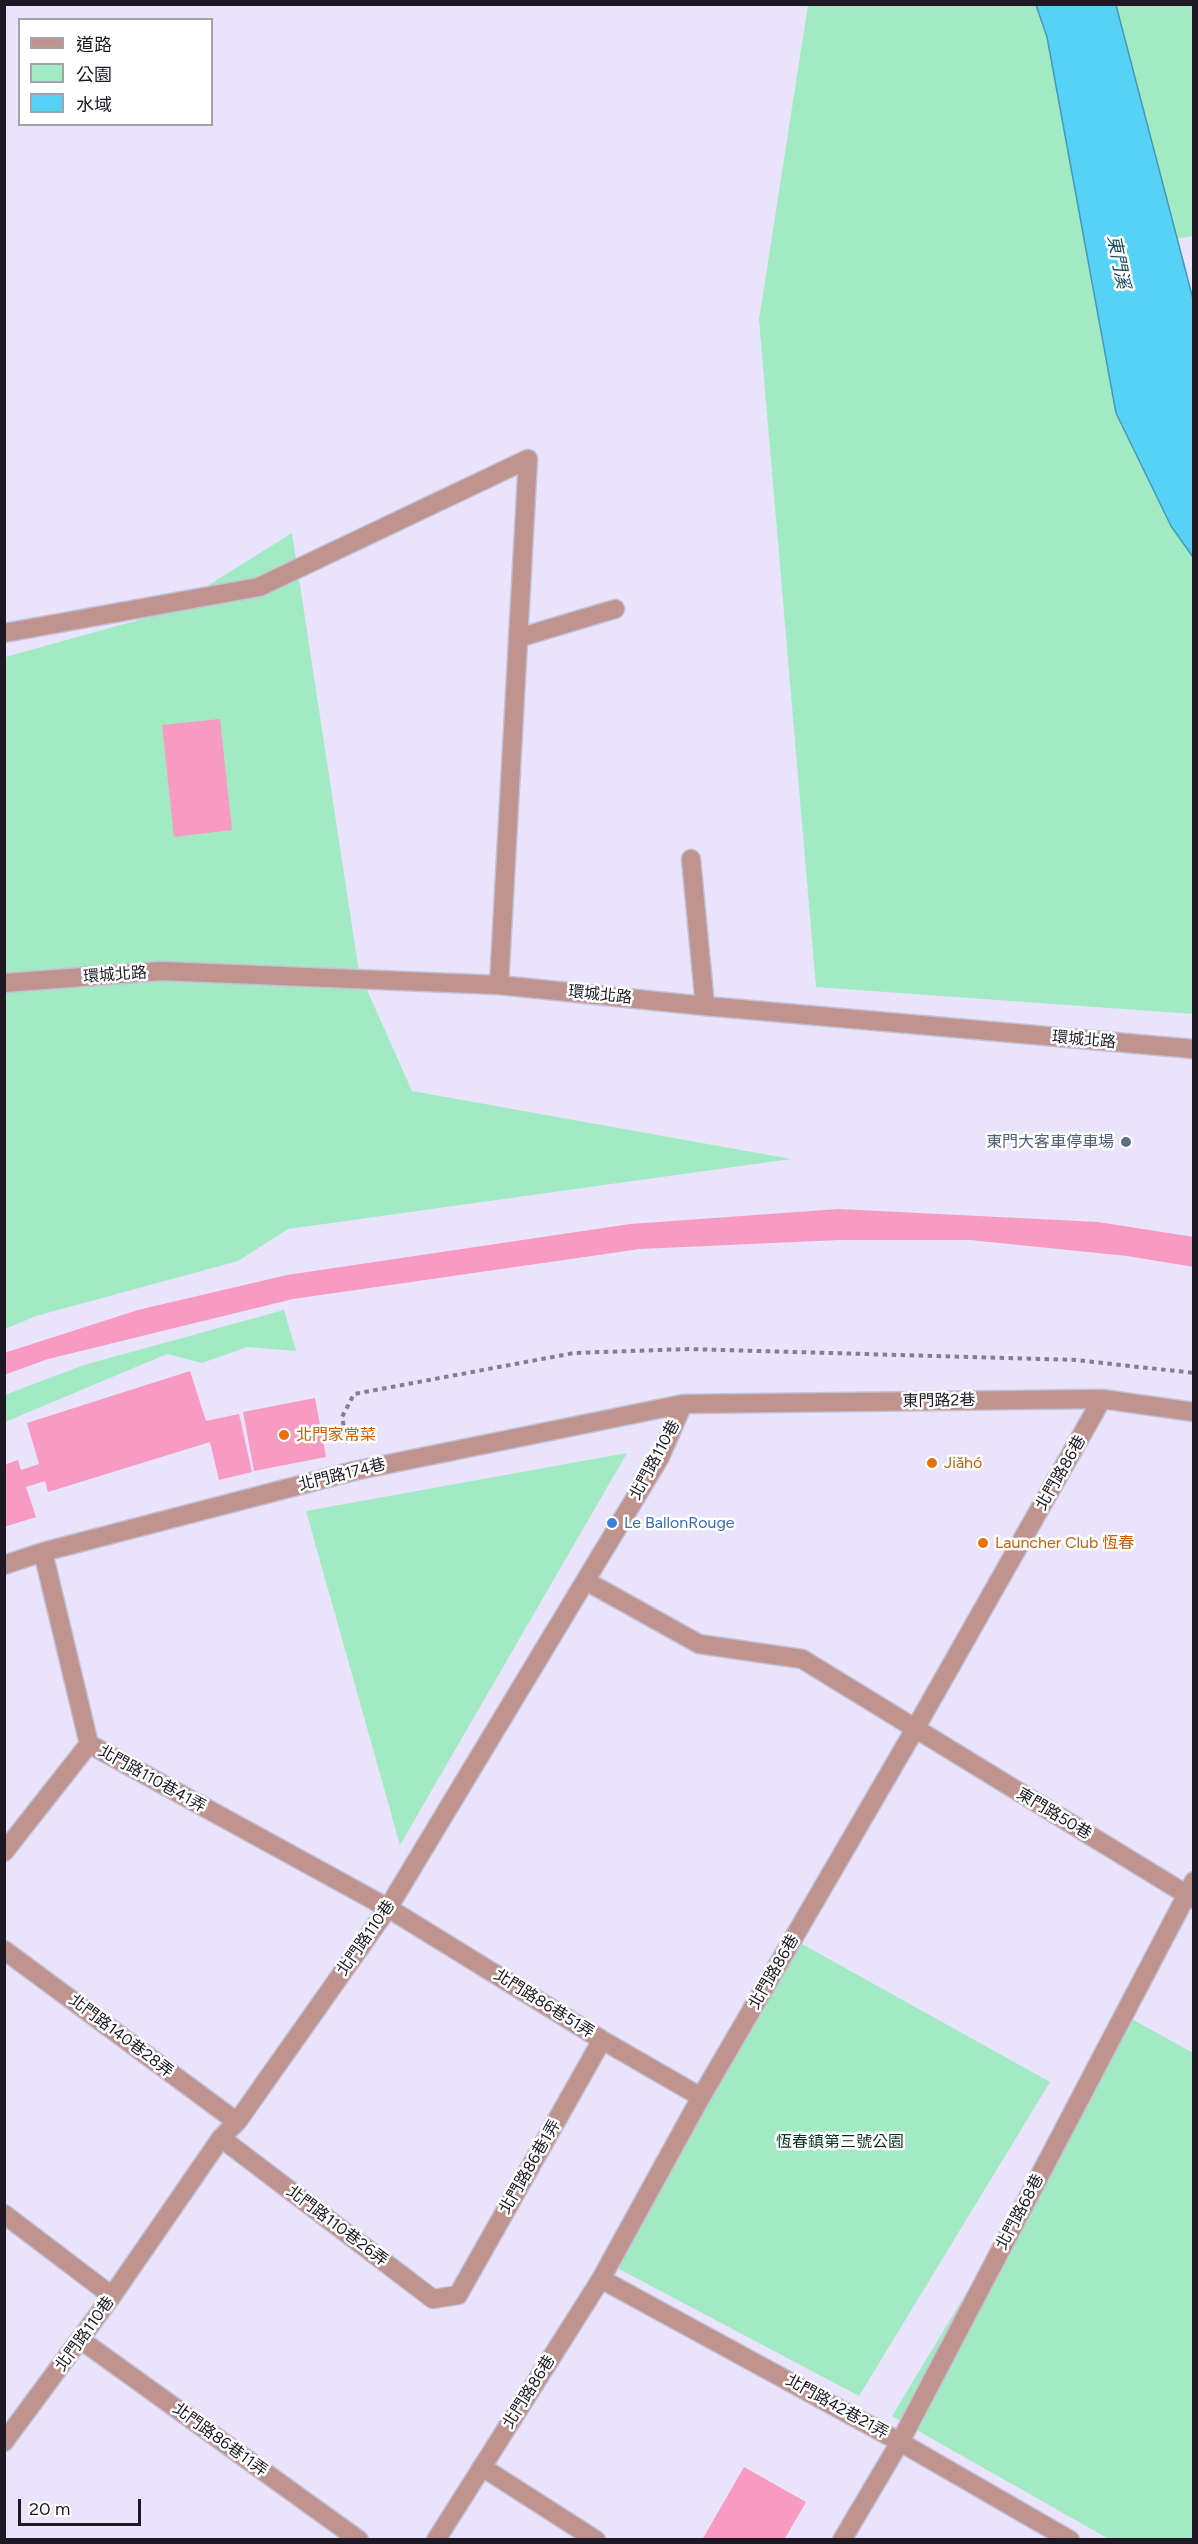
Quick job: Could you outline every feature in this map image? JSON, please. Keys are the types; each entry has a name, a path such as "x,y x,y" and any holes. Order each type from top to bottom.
{"street":[{"path":"4,633 259,586 528,459 499,985"},
{"path":"518,638 615,609"},
{"path":"691,859 705,1006"},
{"name":"環城北路","path":"4,983 161,971 499,985 705,1006 1194,1049"},
{"name":"東門路2巷","path":"683,1404 1102,1399 1194,1412"},
{"name":"北門路86巷","path":"436,2540 601,2278 701,2097 915,1729 1102,1399"},
{"name":"北門路174巷","path":"4,1564 354,1471 683,1404"},
{"name":"北門路110巷","path":"4,2442 81,2340 221,2138 237,2122 388,1908 660,1457 683,1404"},
{"name":"北門路110巷41弄","path":"43,1552 89,1744 388,1908"},
{"name":"東門路50巷","path":"586,1581 699,1644 802,1659 915,1729 1191,1891"},
{"path":"4,1852 89,1744"},
{"name":"北門路68巷","path":"842,2540 900,2442 1191,1891"},
{"name":"北門路86巷51弄","path":"388,1908 602,2040 701,2097"},
{"name":"北門路140巷28弄","path":"4,1950 237,2122"},
{"name":"北門路86巷1弄","path":"458,2295 602,2040"},
{"name":"北門路110巷26弄","path":"221,2138 433,2299 458,2295"},
{"path":"4,2214 112,2296"},
{"name":"北門路42巷21弄","path":"601,2278 900,2442 1070,2540"},
{"name":"北門路86巷11弄","path":"81,2340 359,2540"},
{"path":"482,2467 596,2540"}],"path":[{"path":"342,1417 354,1394 574,1353 689,1349 1076,1360 1194,1373"}],"green space":[{"path":"808,5 1193,5 1193,236 1098,252 1193,516 1193,1014 816,987 759,320"},
{"path":"292,533 359,972 412,1091 791,1159 288,1229 238,1261 36,1316 5,1329 5,657 164,613"},
{"path":"284,1310 296,1351 247,1347 202,1363 167,1354 5,1422 5,1395 84,1365"},
{"path":"627,1453 400,1845 306,1511"},
{"name":"恆春鎮第三號公園","path":"784,1934 1050,2082 859,2396 604,2261"},
{"path":"1132,2019 1193,2053 1193,2539 1109,2539 892,2416"}],"water":[{"name":"東門溪","path":"1036,5 1116,5 1193,299 1193,557 1171,526 1116,413 1047,37"}],"building":[{"path":"220,719 232,830 174,837 162,725"},
{"path":"839,1209 1098,1222 1194,1237 1194,1267 1127,1256 970,1240 839,1240 640,1249 293,1299 48,1359 4,1375 4,1353 138,1310 287,1275 630,1224"},
{"path":"190,1371 206,1421 239,1414 252,1472 219,1480 210,1442 48,1492 45,1481 26,1487 36,1517 4,1527 4,1465 18,1460 21,1470 39,1464 27,1423"},
{"name":"北門家常菜","path":"315,1398 326,1457 254,1471 243,1412"},
{"path":"744,2467 806,2502 784,2540 702,2540"}],"place":[{"name":"東門大客車停車場","path":"1126,1142"},
{"name":"北門家常菜","path":"284,1435"},
{"name":"Jiăhó","path":"932,1463"},
{"name":"Le BallonRouge","path":"612,1523"},
{"name":"Launcher Club 恆春","path":"983,1543"}]}
